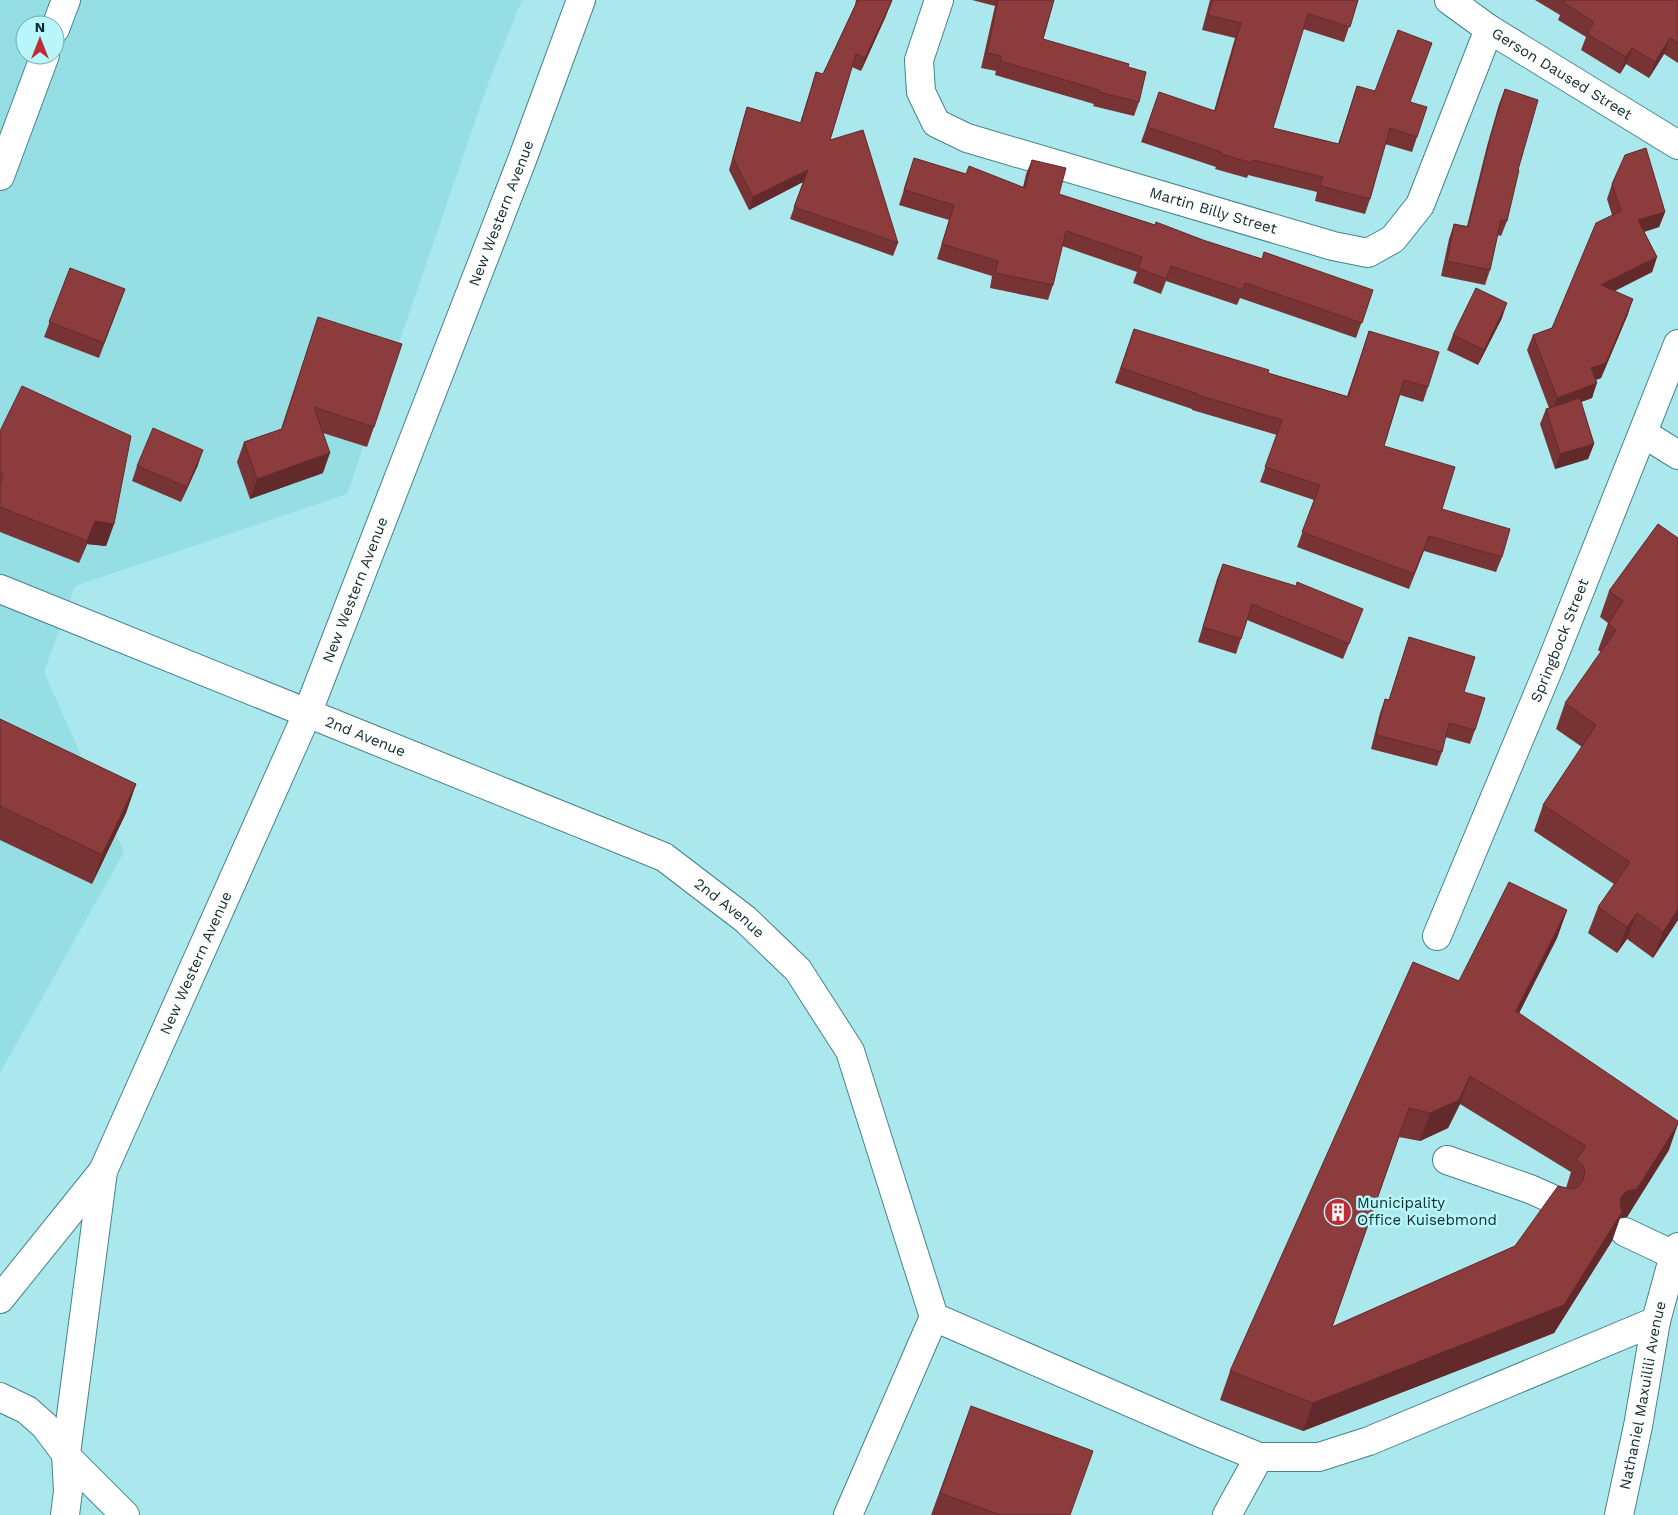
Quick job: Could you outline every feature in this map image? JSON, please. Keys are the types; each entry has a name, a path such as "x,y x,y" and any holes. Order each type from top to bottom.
{"street":[{"path":"60,15 66,0"},
{"name":"New Western Avenue","path":"102,1171 307,714 519,169 581,0"},
{"name":"Martin Billy Street","path":"939,0 919,60 921,92 936,123 977,141 1333,246 1368,253 1393,239 1420,205 1489,29"},
{"name":"Gerson Daused Street","path":"1449,0 1489,29 1678,145"},
{"path":"0,176 41,65"},
{"name":"Springbock Street","path":"1437,936 1551,663 1678,344"},
{"path":"1643,433 1678,455"},
{"name":"2nd Avenue","path":"0,589 664,857 745,919 798,970 850,1051 934,1317"},
{"path":"1447,1160 1530,1189 1559,1202"},
{"path":"0,1299 102,1171"},
{"path":"65,1515 68,1491 66,1455 102,1171"},
{"path":"1625,1232 1677,1253"},
{"name":"Nathaniel Maxuilili Avenue","path":"1619,1515 1638,1426 1656,1321 1677,1253"},
{"path":"848,1515 934,1317 1260,1457 1320,1457 1369,1441 1656,1321"},
{"path":"0,1397 27,1410 44,1426 66,1455 125,1515"},
{"path":"1226,1515 1260,1457"}],"shaded area":[{"path":"0,0 522,0 489,81 347,494 75,586 44,672 124,852 0,1073"}],"building":[{"path":"858,0 892,0 865,58 856,54 830,140 863,130 898,243 794,207 808,170 753,197 733,158 747,107 801,123 816,72 823,74"},
{"path":"998,0 1054,0 1043,39 1129,64 1128,67 1146,72 1139,102 1098,92 1099,90 1000,61 1001,56 987,53"},
{"path":"1212,0 1358,0 1350,27 1308,14 1273,128 1339,144 1357,86 1375,91 1398,30 1432,43 1410,102 1427,107 1417,137 1390,128 1370,199 1320,186 1323,177 1253,160 1252,163 1221,154 1221,152 1147,127 1159,92 1215,111 1241,23 1208,15"},
{"path":"1566,0 1678,0 1678,43 1670,38 1655,62 1632,48 1626,57 1587,34 1594,22 1564,3"},
{"path":"1505,89 1538,100 1518,170 1507,221 1501,220 1490,270 1447,261 1454,224 1468,227 1492,131"},
{"path":"1646,148 1665,212 1638,220 1657,257 1601,285 1633,299 1606,363 1591,368 1597,383 1557,398 1533,335 1552,328 1596,223 1621,211 1612,184 1625,155"},
{"path":"914,158 966,174 969,166 1025,188 1032,160 1066,168 1059,194 1155,225 1156,222 1203,240 1262,259 1264,252 1373,290 1362,323 1245,283 1243,290 1171,266 1166,279 1138,268 1142,257 1066,231 1053,285 995,273 998,261 942,244 954,205 904,190"},
{"path":"70,268 125,289 104,343 49,322"},
{"path":"1476,288 1507,303 1484,350 1453,335"},
{"path":"318,317 402,344 374,427 314,407 330,453 257,479 244,442 282,429"},
{"path":"1134,329 1269,370 1268,373 1348,397 1369,331 1439,352 1428,387 1404,380 1384,446 1455,467 1442,509 1510,529 1502,557 1429,536 1414,574 1302,532 1320,485 1265,467 1282,420 1197,395 1121,368"},
{"path":"22,386 131,436 114,524 95,521 87,541 0,507 0,484 3,474 0,473 0,431"},
{"path":"1580,398 1594,444 1560,454 1546,409"},
{"path":"153,428 203,450 187,487 137,466"},
{"path":"1658,524 1678,538 1678,909 1663,932 1637,913 1627,927 1598,907 1630,862 1543,805 1596,725 1565,703 1616,630 1608,624 1623,601 1609,591"},
{"path":"1223,564 1296,586 1297,582 1363,609 1349,644 1252,604 1241,639 1203,627"},
{"path":"1409,637 1475,657 1464,692 1485,698 1475,730 1449,723 1442,752 1376,735 1385,699 1389,700"},
{"path":"0,719 136,784 102,855 0,806"},
{"name":"Municipality Office Kuisebmond","path":"1509,882 1567,910 1516,1011 1678,1121 1678,1124 1637,1189 1627,1191 1621,1197 1622,1212 1564,1305 1313,1403 1230,1371 1413,962 1459,981","holes":["1470,1076 1586,1146 1576,1160 1582,1164 1585,1172 1583,1180 1578,1187 1571,1189 1558,1186 1515,1246 1332,1327 1409,1108 1430,1113 1459,1100"]},
{"path":"971,1406 1093,1451 1070,1515 1000,1515 940,1493"}],"place":[{"name":"Municipality Office Kuisebmond","path":"1338,1212"}]}
